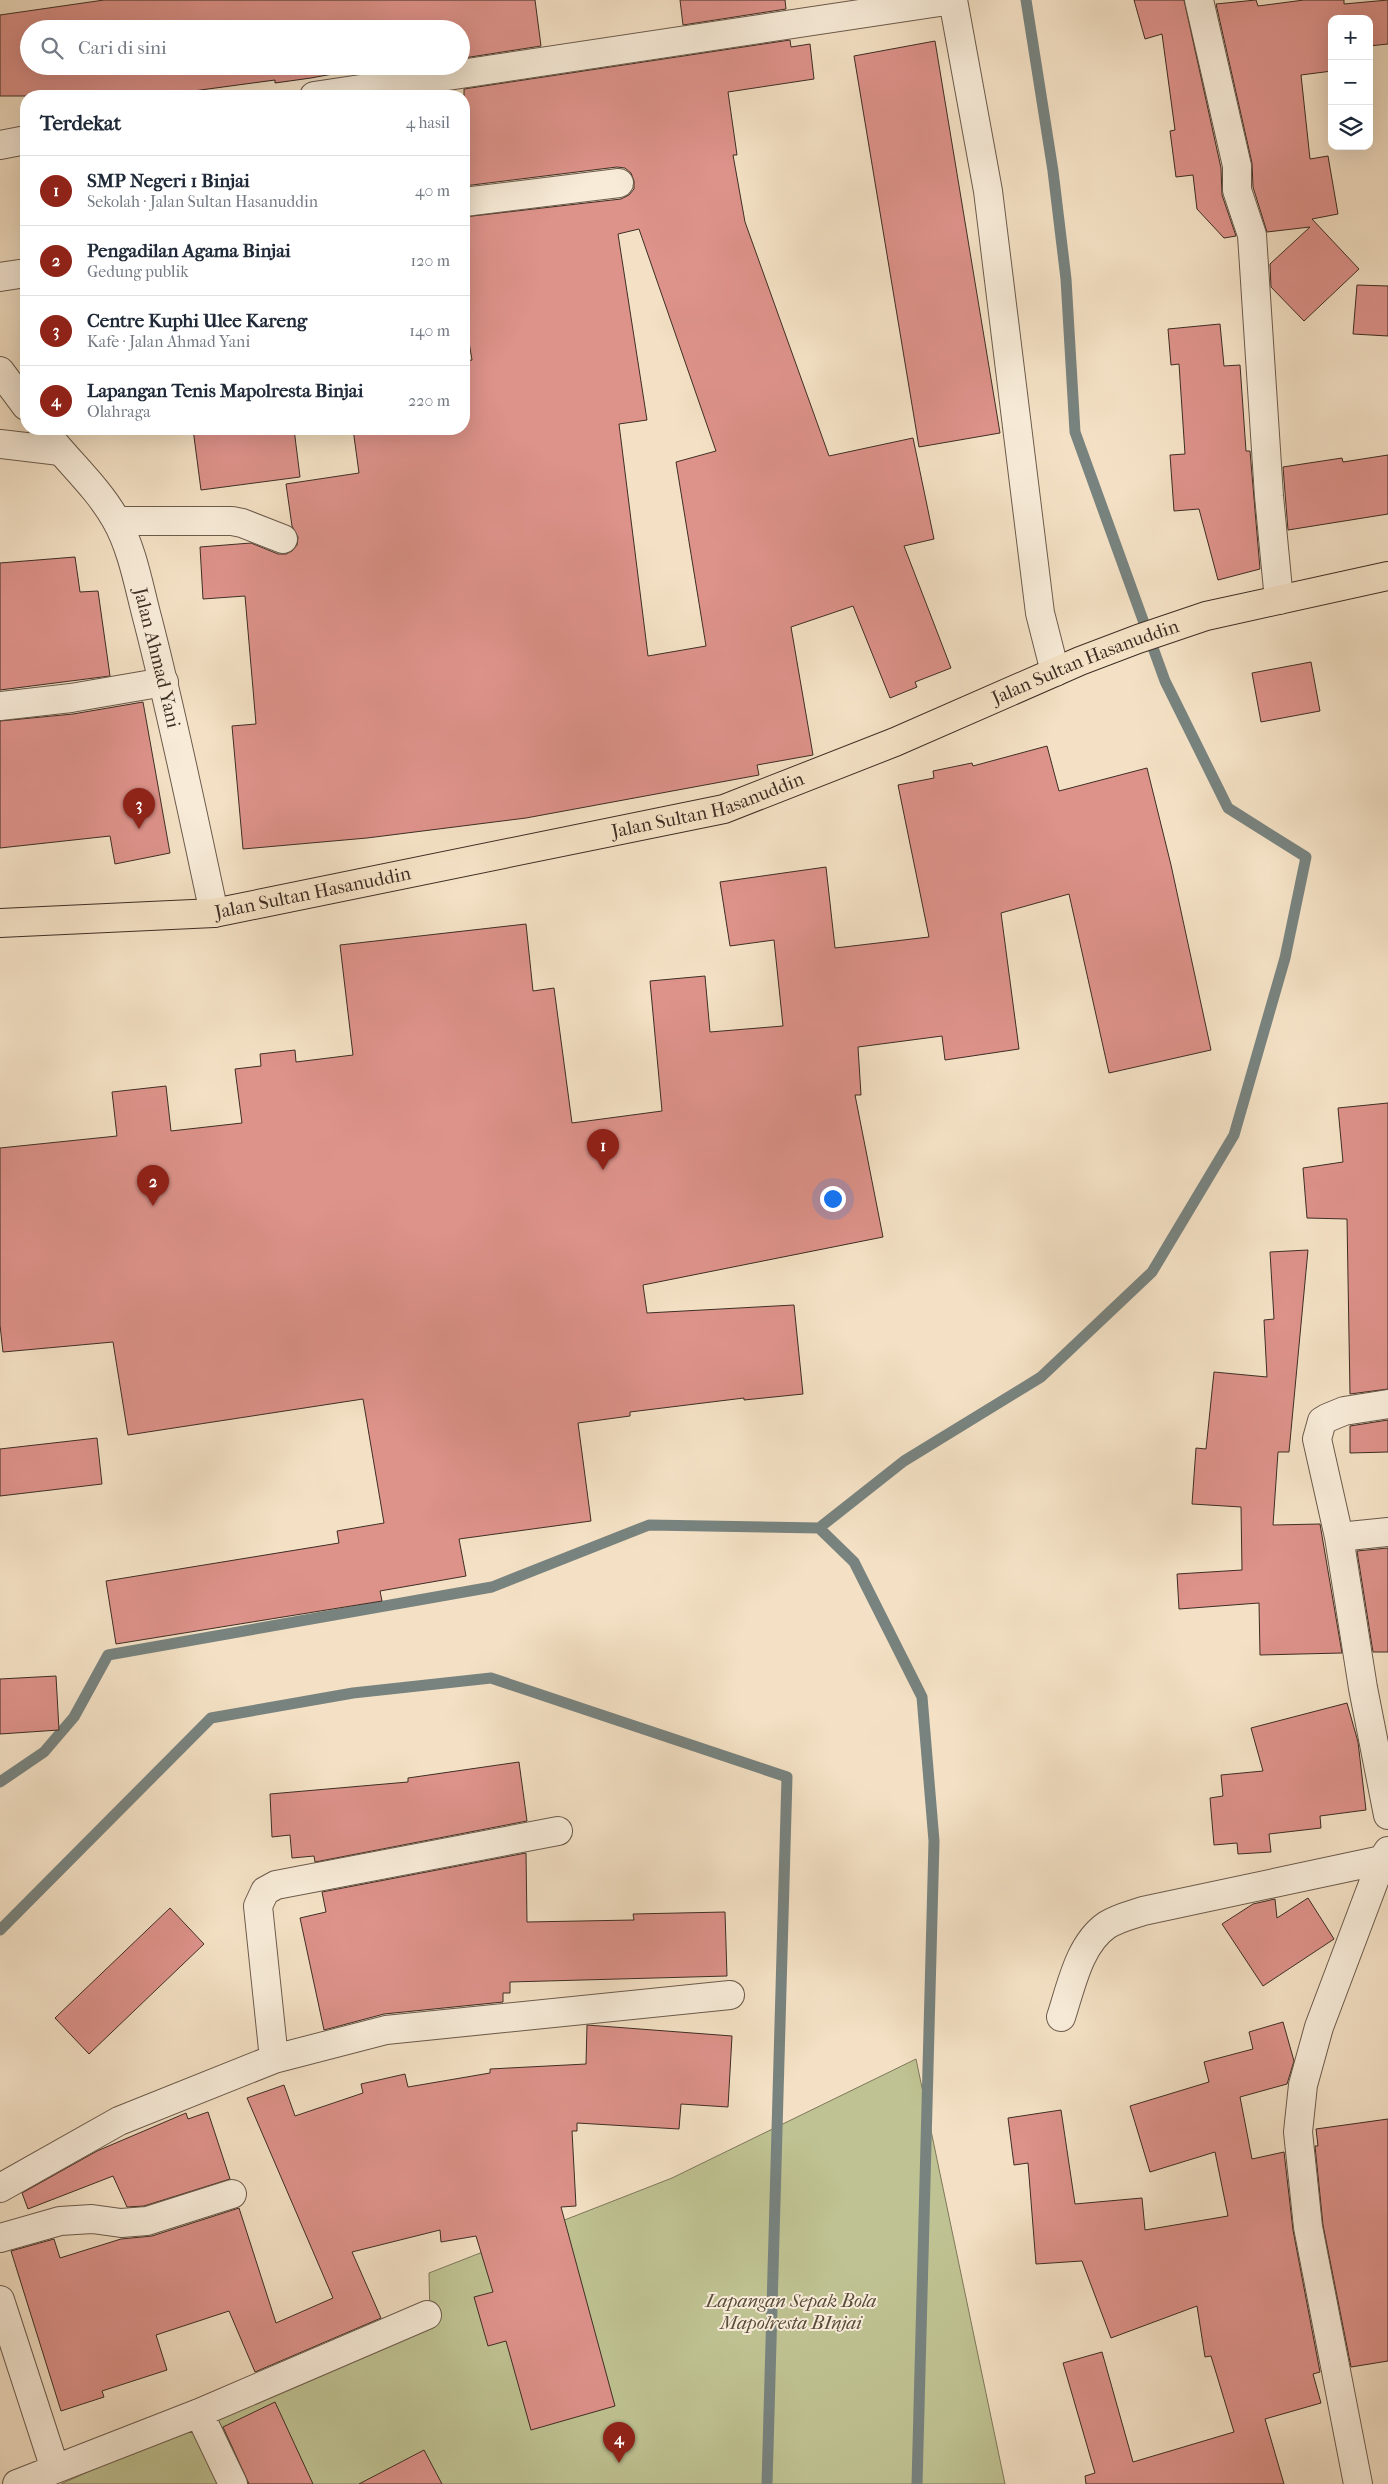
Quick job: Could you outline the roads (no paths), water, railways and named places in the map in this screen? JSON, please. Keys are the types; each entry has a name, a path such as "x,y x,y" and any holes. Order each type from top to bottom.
{"main road":[{"name":"Jalan Sultan Hasanuddin","path":"0,923 214,913 724,809 895,742 1091,656 1206,616 1388,576"}],"street":[{"path":"470,73 954,0 988,190 1040,613 1055,672"},
{"path":"1199,0 1237,166 1237,190 1252,235 1269,496 1279,600"},
{"path":"354,90 454,75"},
{"path":"0,145 20,141"},
{"path":"470,201 619,183"},
{"path":"0,277 20,274"},
{"path":"0,371 20,398"},
{"name":"Jalan Ahmad Yani","path":"48,435 95,489 117,521 128,550 164,682 214,913"},
{"path":"0,444 60,451"},
{"path":"117,521 232,521 242,523 283,540"},
{"path":"0,706 71,698 164,682"},
{"path":"1388,1404 1344,1411 1327,1418 1321,1426 1316,1439 1339,1538 1363,1688 1388,1815"},
{"path":"1339,1538 1388,1532"},
{"path":"274,2059 258,1906 265,1891 276,1885 558,1831"},
{"path":"1061,2017 1083,1954 1093,1938 1106,1925 1114,1921 1143,1911 1385,1856"},
{"path":"1358,2484 1308,2226 1298,2132 1303,2085 1319,2027 1385,1856"},
{"path":"0,2188 119,2121 274,2059 386,2030 730,1995"},
{"path":"0,2238 60,2221 92,2218 121,2223 148,2221 232,2194"},
{"path":"0,2300 55,2469"},
{"path":"17,2484 199,2412 427,2314"},
{"path":"199,2412 233,2484"}],"waterway":[{"path":"819,1528 904,1461 1041,1377 1152,1272 1234,1135 1285,958 1306,857 1228,808 1165,681 1075,432 1066,279 1053,171 1026,0"},
{"path":"0,1782 44,1752 74,1717 108,1655 492,1587 649,1525 819,1528 854,1562 922,1697 934,1841 917,2484"},
{"path":"0,1930 211,1718 353,1693 491,1678 787,1777 767,2484"}],"place":[{"name":"Centre Kuphi Ulee Kareng","path":"139,829"},
{"name":"SMP Negeri 1 Binjai","path":"603,1170"},
{"name":"Pengadilan Agama Binjai","path":"153,1206"},
{"name":"Lapangan Tenis Mapolresta Binjai","path":"619,2463"}],"park label":[{"name":"Lapangan Sepak Bola Mapolresta BInjai","path":"791,2312"}]}
